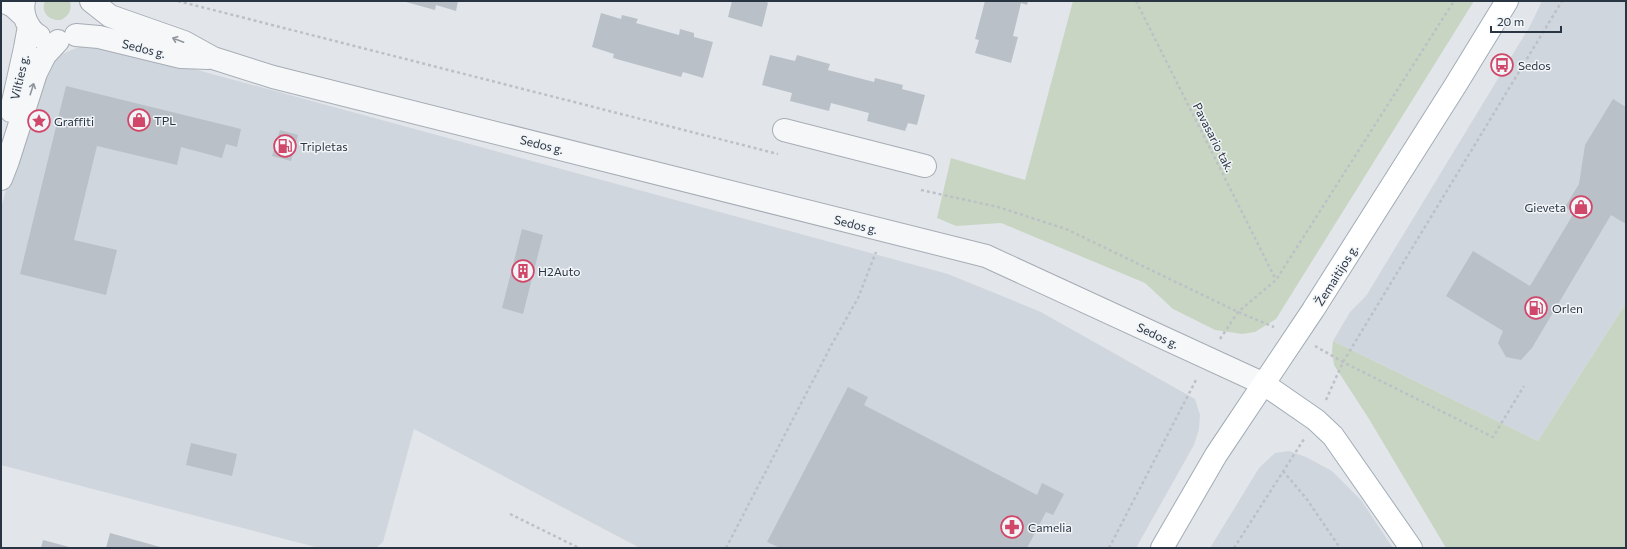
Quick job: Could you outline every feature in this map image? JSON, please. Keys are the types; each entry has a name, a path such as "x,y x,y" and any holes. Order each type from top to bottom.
{"main road":[{"name":"Žemaitijos g.","path":"1162,548 1216,455 1296,336 1455,86 1507,1"},
{"name":"Sedos g.","path":"1264,384 1316,420 1333,436 1412,548"}],"street":[{"path":"2,1 26,14"},
{"name":"Sedos g.","path":"90,1 110,16 184,42 213,58 280,78 986,256 1264,384"},
{"name":"Vilties g.","path":"1,179 36,73 45,55 67,38 83,29 91,11 90,1"},
{"name":"Sedos g.","path":"26,14 36,34 47,40 99,37 181,57 213,58"},
{"name":"Vilties g.","path":"1,151 26,48 26,14"},
{"path":"784,130 925,166"}],"path":[{"path":"178,1 780,154"},
{"name":"Pavasario tak.","path":"1136,1 1276,280"},
{"path":"1109,548 1208,358 1238,312 1276,280 1454,1"},
{"path":"1234,548 1316,420 1343,362 1562,1"},
{"path":"919,190 998,207 1066,229 1238,312 1296,336 1343,362 1493,437 1524,386"},
{"path":"726,548 832,344 858,298 884,231"},
{"path":"1283,471 1306,498 1340,548"},
{"path":"510,514 579,548"}],"shaded area":[{"path":"1542,1 1626,1 1626,303 1538,441 1333,341 1350,312 1366,296 1530,26"},
{"path":"94,44 113,47 948,274 1041,312 1195,399 1200,415 1199,429 1194,445 1136,548 640,548 414,429 383,542 376,548 319,548 1,465 1,208 10,176 46,69 60,55 79,47"},
{"path":"1289,451 1306,457 1332,471 1361,500 1393,548 1210,548 1259,468 1275,453"}],"green space":[{"path":"45,1 70,1 71,7 66,17 61,20 57,20 50,18 45,13"},
{"path":"1073,1 1474,1 1276,319 1255,332 1242,334 1215,330 1173,309 1145,283 1001,223 956,226 937,218 951,158 1025,180"},
{"path":"1626,303 1626,548 1446,548 1369,419 1334,365 1332,351 1333,341 1538,441"}],"building":[{"path":"406,1 458,1 456,11 436,5 435,10"},
{"path":"732,1 765,1 768,3 762,27 728,17"},
{"path":"985,1 1028,1 1027,5 1021,3 1013,36 1018,37 1011,63 975,53 979,40 975,39"},
{"path":"601,13 621,19 622,15 638,19 636,23 679,35 680,29 694,33 694,37 713,42 703,78 683,72 681,77 613,58 614,54 592,47"},
{"path":"770,55 795,61 797,55 830,64 828,70 874,82 875,78 903,85 902,89 925,95 917,125 908,123 905,131 867,121 869,113 831,103 829,111 790,101 792,93 762,85"},
{"path":"66,86 241,129 237,147 226,144 222,158 181,147 177,165 97,146 74,240 117,250 106,295 20,274"},
{"path":"1613,99 1626,107 1626,224 1611,215 1532,348 1521,360 1506,357 1498,343 1503,331 1446,296 1473,251 1530,286 1574,213 1565,207 1579,184 1585,145"},
{"name":"Tripletas","path":"280,130 298,135 291,161 272,156"},
{"name":"H2Auto","path":"522,229 543,235 523,314 502,308"},
{"path":"848,387 868,397 864,405 1037,495 1042,483 1064,494 1053,515 1046,512 1027,548 780,548 767,542"},
{"path":"191,443 237,454 232,476 186,465"},
{"path":"110,533 164,548 106,548"},
{"path":"43,540 73,548 41,548"}],"place":[{"name":"Sedos","path":"1502,65"},
{"name":"TPL","path":"139,120"},
{"name":"Graffiti","path":"39,121"},
{"name":"Tripletas","path":"285,146"},
{"name":"Gieveta","path":"1581,207"},
{"name":"H2Auto","path":"523,271"},
{"name":"Orlen","path":"1536,308"},
{"name":"Camelia","path":"1012,527"}]}
